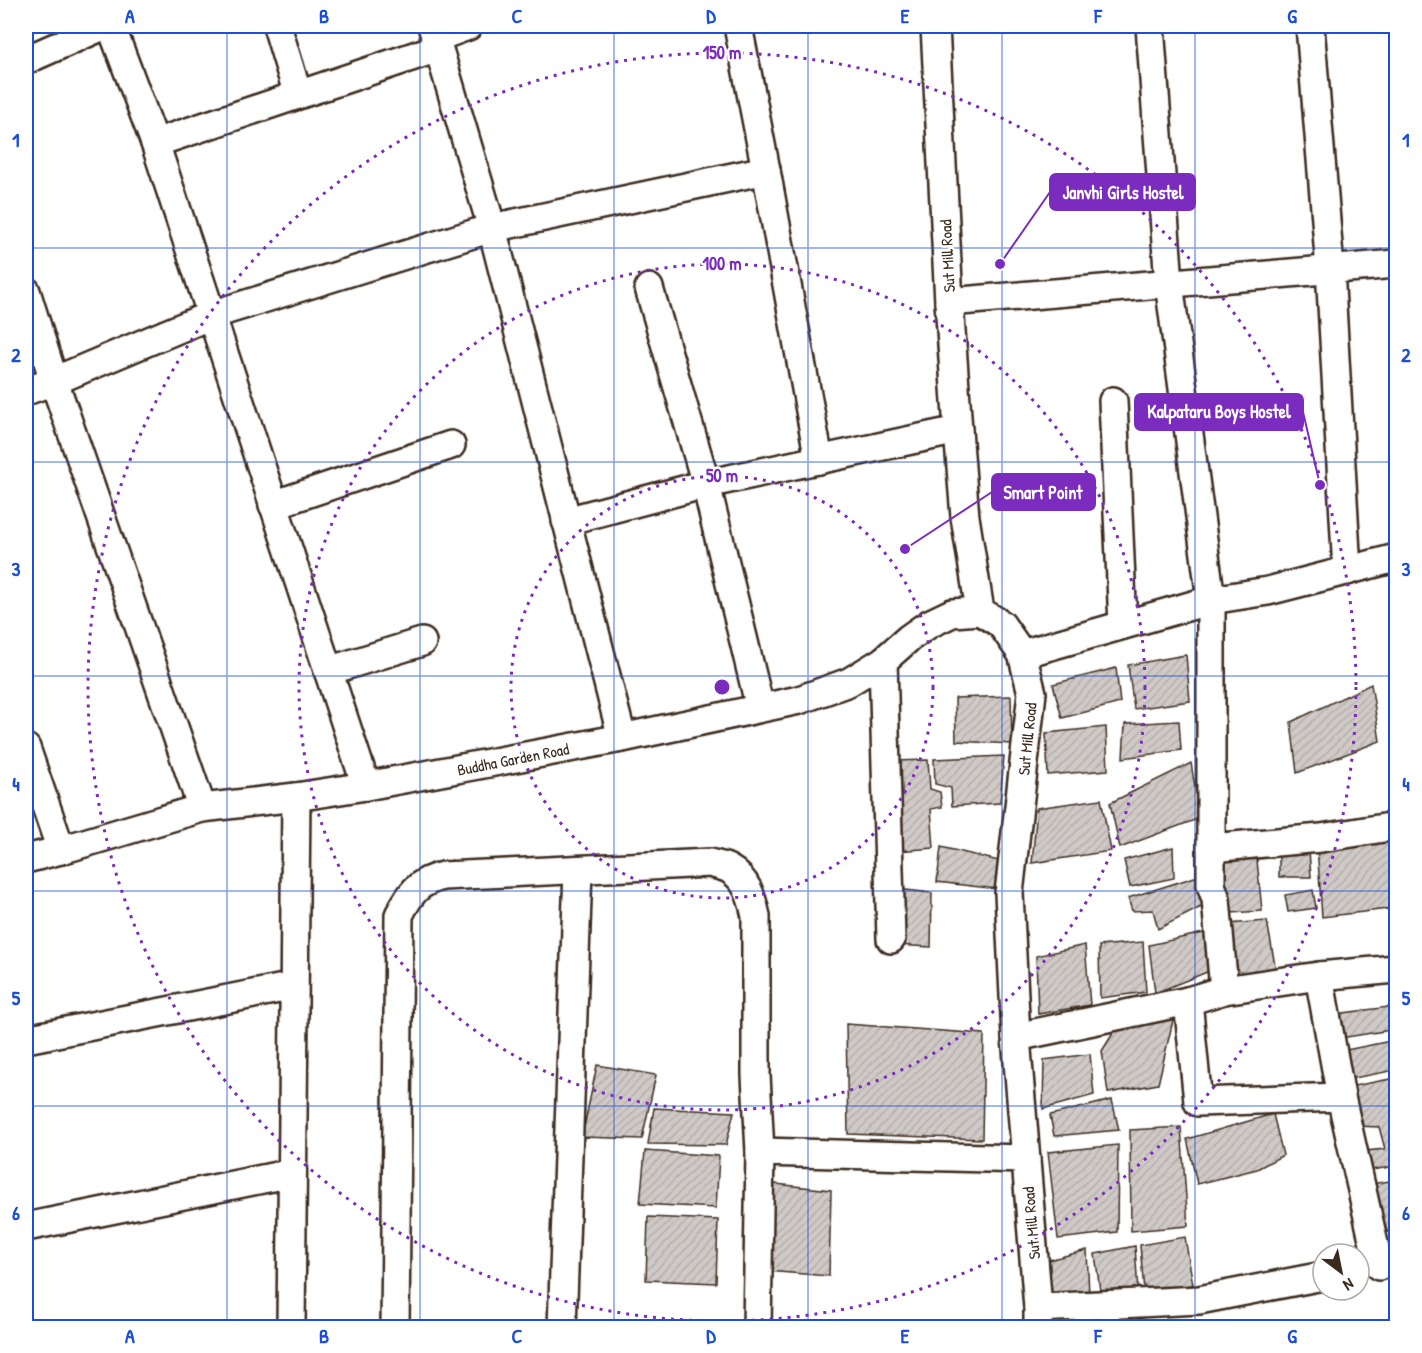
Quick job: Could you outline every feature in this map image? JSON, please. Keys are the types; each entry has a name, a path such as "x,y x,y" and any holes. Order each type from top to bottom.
{"street":[{"path":"26,60 103,26"},
{"path":"111,26 154,143 366,786"},
{"path":"277,26 298,95"},
{"path":"154,143 298,95 435,37 468,26"},
{"path":"738,26 819,460"},
{"name":"Sut Mill Road","path":"935,26 949,302 965,517 980,611 1001,624 1022,654 1032,693 1010,893 1016,1037 1038,1318"},
{"path":"1150,26 1169,283 1211,600 1211,885 1216,899 1224,990"},
{"path":"1310,26 1330,269 1347,571"},
{"path":"435,37 492,228 622,738"},
{"path":"26,391 210,315 492,228 766,170"},
{"path":"949,302 1396,264"},
{"path":"649,288 706,484 760,708"},
{"path":"26,291 54,381 202,808"},
{"path":"1113,401 1123,625"},
{"path":"566,521 706,484 958,430"},
{"path":"273,505 451,445"},
{"path":"1022,654 1211,600 1268,591 1396,558"},
{"name":"Buddha Garden Road","path":"26,859 202,808 366,786 622,738 800,700 849,682 883,661 929,624 952,612 980,611"},
{"path":"328,671 422,642"},
{"path":"883,661 891,939"},
{"path":"26,748 61,850"},
{"path":"291,1328 296,797"},
{"path":"1211,848 1321,838 1396,826"},
{"path":"395,1328 399,915 408,897 420,885 443,876 710,863 730,869 742,880 751,894 756,916 756,1075 760,1152 757,1328"},
{"path":"562,1328 578,870"},
{"path":"1016,1037 1188,1001 1224,990 1319,976 1396,969"},
{"path":"1319,976 1341,1097 1378,1266"},
{"path":"26,1039 294,986"},
{"path":"1188,1001 1198,1102 1341,1097"},
{"path":"760,1152 1026,1159"},
{"path":"26,1227 292,1173"},
{"path":"1038,1318 1199,1300 1311,1278"}],"building":[{"path":"1186,655 1190,701 1134,709 1128,665"},
{"path":"1116,668 1120,703 1062,718 1053,684"},
{"path":"1371,684 1380,741 1297,773 1291,722"},
{"path":"1011,696 1012,744 956,741 955,698"},
{"path":"1179,721 1181,750 1123,758 1125,724"},
{"path":"1106,727 1108,770 1048,775 1046,733"},
{"path":"1004,756 1000,803 952,806 951,788 935,784 934,759"},
{"path":"928,760 930,789 940,792 942,807 931,809 934,848 898,851 892,761"},
{"path":"1191,763 1200,818 1120,848 1110,803"},
{"path":"1101,799 1111,851 1032,863 1037,808"},
{"path":"1395,833 1396,908 1322,917 1317,846"},
{"path":"941,847 999,861 997,889 937,882"},
{"path":"1173,847 1174,878 1130,887 1124,860"},
{"path":"1256,850 1262,911 1230,913 1222,855"},
{"path":"1309,851 1311,877 1279,877 1279,853"},
{"path":"1198,876 1203,906 1158,929 1153,910 1132,911 1128,898"},
{"path":"897,889 932,893 931,947 895,945"},
{"path":"1313,890 1316,908 1288,912 1285,895"},
{"path":"1267,921 1276,971 1233,978 1227,924"},
{"path":"1208,932 1212,970 1155,993 1149,945"},
{"path":"1143,942 1146,992 1100,998 1099,946"},
{"path":"1085,945 1090,1005 1038,1014 1036,956"},
{"path":"1396,1006 1396,1029 1341,1038 1336,1014"},
{"path":"1174,1016 1158,1084 1108,1093 1102,1051 1120,1022"},
{"path":"846,1024 984,1034 982,1139 848,1134"},
{"path":"1396,1040 1396,1070 1349,1079 1341,1051"},
{"path":"1090,1054 1094,1095 1043,1109 1044,1060"},
{"path":"597,1065 656,1075 642,1139 582,1137"},
{"path":"1396,1078 1396,1166 1372,1170 1366,1151 1385,1149 1379,1127 1357,1126 1348,1087"},
{"path":"1112,1100 1119,1130 1054,1136 1050,1115"},
{"path":"654,1108 734,1112 726,1145 648,1144"},
{"path":"1273,1114 1283,1155 1257,1169 1197,1184 1187,1139"},
{"path":"1181,1127 1188,1226 1131,1231 1130,1130"},
{"path":"1118,1145 1117,1232 1058,1239 1048,1152"},
{"path":"645,1151 719,1156 716,1208 640,1204"},
{"path":"1396,1180 1396,1231 1380,1232 1371,1184"},
{"path":"766,1183 831,1190 829,1276 766,1271"},
{"path":"648,1217 718,1220 716,1283 646,1280"},
{"path":"1185,1237 1193,1285 1144,1291 1140,1245"},
{"path":"1135,1246 1138,1292 1101,1298 1095,1254"},
{"path":"1087,1250 1089,1295 1048,1300 1045,1261"}],"place":[{"name":"Janvhi Girls Hostel","path":"1000,264"},
{"name":"Kalpataru Boys Hostel","path":"1320,485"},
{"name":"Smart Point","path":"905,549"}]}
